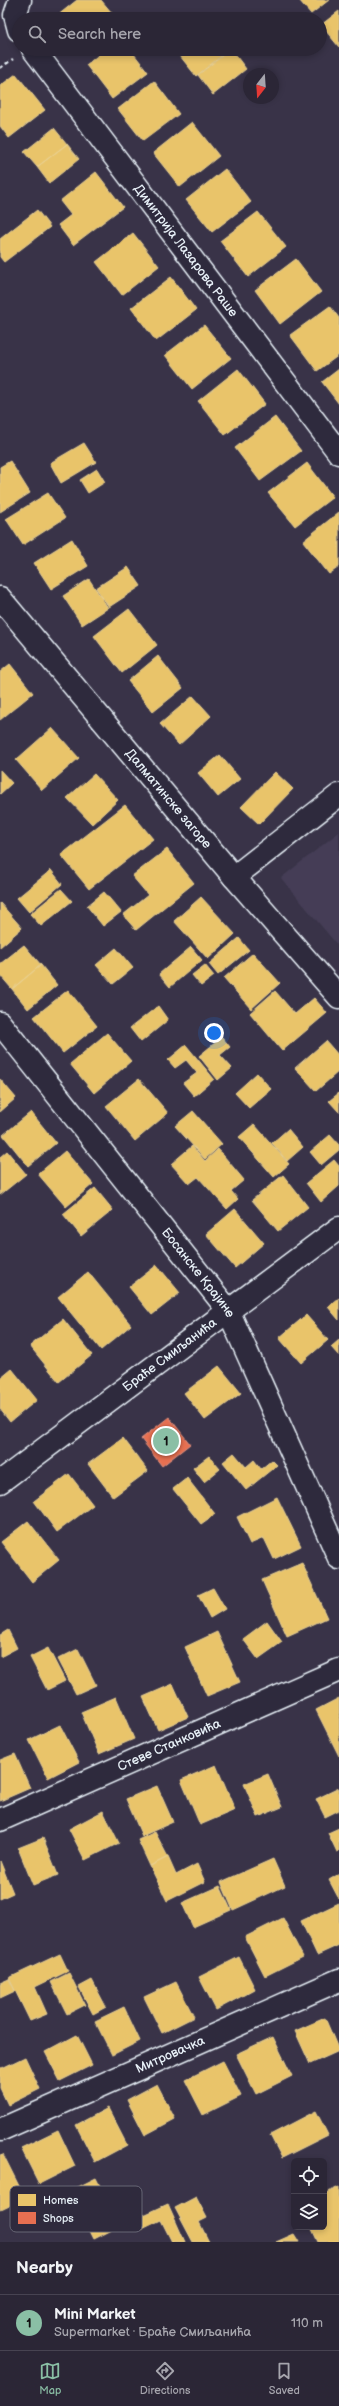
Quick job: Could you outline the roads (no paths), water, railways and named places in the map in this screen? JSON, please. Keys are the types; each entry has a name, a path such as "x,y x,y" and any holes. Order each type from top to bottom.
{"street":[{"path":"16,12 20,0"},
{"name":"Димитрија Лазарова Раше","path":"38,56 339,453"},
{"name":"Далматинске загоре","path":"0,598 234,877 339,997"},
{"path":"234,877 339,795"},
{"name":"Босанске Крајине","path":"1,1025 228,1310 339,1558"},
{"name":"Браће Смиљанића","path":"0,1482 339,1228"},
{"name":"Стеве Станковића","path":"0,1820 339,1670"},
{"name":"Митровачка","path":"0,2130 339,1980"}],"place":[{"name":"Mini Market","path":"166,1441"}]}
